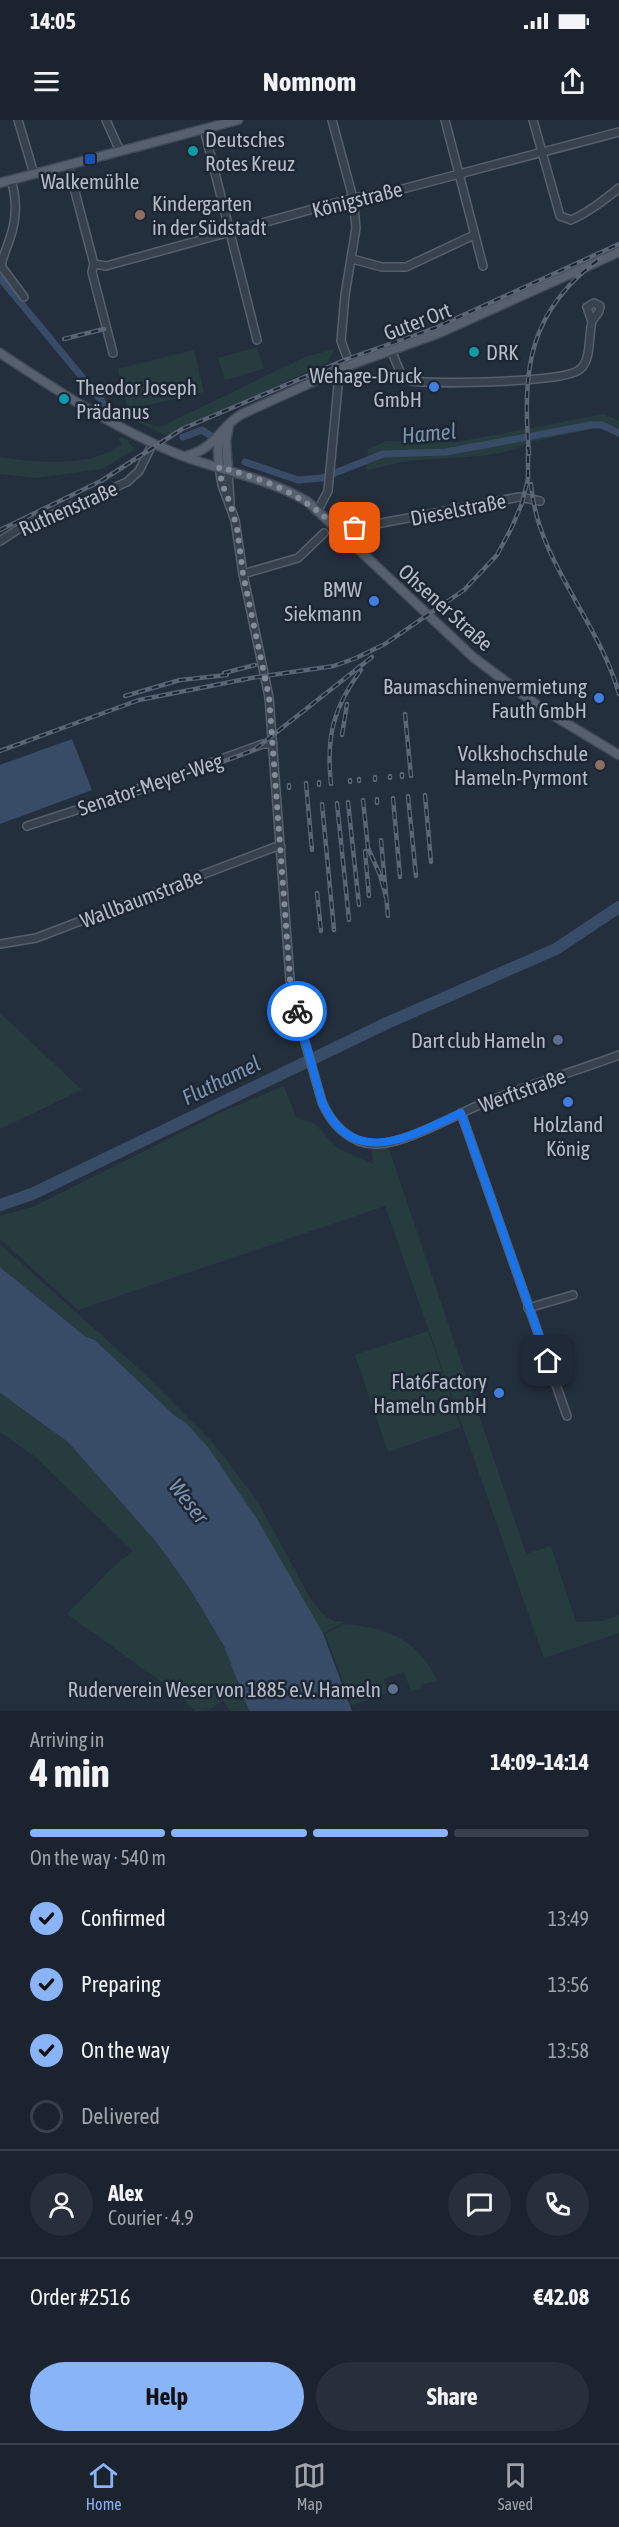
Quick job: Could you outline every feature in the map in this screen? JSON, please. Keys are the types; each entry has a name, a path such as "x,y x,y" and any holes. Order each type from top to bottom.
{"main road":[{"path":"0,183 238,120"},
{"name":"Guter Ort","path":"186,457 205,449 242,414 350,365 437,334 619,252"},
{"name":"Ohsener Straße","path":"0,353 82,406 153,443 186,457 282,488 318,510 473,657 541,708 619,755"},
{"path":"224,468 229,424"},
{"path":"219,435 218,451 224,468"}],"street":[{"path":"18,120 34,174"},
{"path":"106,120 120,151"},
{"path":"332,120 353,198 356,228 345,295 341,345 350,365"},
{"path":"445,120 483,267"},
{"path":"533,120 557,210 565,219 571,220 579,216 619,188"},
{"path":"204,129 232,232 257,340"},
{"name":"Königstraße","path":"94,264 106,266 353,198 392,192 619,132"},
{"path":"68,165 94,264 92,272 113,352"},
{"path":"11,180 16,201 15,217 1,266 24,297"},
{"path":"352,258 382,267 406,267 474,235"},
{"path":"391,350 401,374 411,381 543,379 572,373 581,368 592,322"},
{"path":"318,510 323,503 329,483 338,386"},
{"name":"Ruthenstraße","path":"0,541 36,521 127,482 139,471 153,443"},
{"path":"224,468 222,484 230,503 239,538 243,574 268,686 281,847"},
{"name":"Dieselstraße","path":"343,534 355,528 519,497 540,501"},
{"path":"243,574 298,558 324,533"},
{"name":"Senator-Meyer-Weg","path":"27,826 263,744 273,744"},
{"name":"Wallbaumstraße","path":"0,944 36,938 281,847"},
{"name":"Werftstraße","path":"281,847 291,993 322,1102 334,1125 342,1132 370,1144 392,1142 536,1083 619,1055"},
{"path":"461,1113 567,1416"},
{"path":"528,1308 573,1295"}],"green space":[{"path":"257,347 264,369 225,380 218,358"},
{"path":"335,349 327,363 166,435 124,416 160,427 305,357"},
{"path":"194,350 204,392 128,410 118,369"},
{"path":"604,414 619,421 619,437 606,429 597,428 531,442 517,448 486,455 403,462 366,471 368,449 386,441 457,442"},
{"path":"121,437 128,440 134,450 102,469 35,478 0,474 0,457 47,462 78,460 94,457 122,445 119,439"},
{"path":"0,1013 82,1090 0,1129"},
{"path":"284,1086 296,1117 315,1124 337,1148 373,1164 371,1144 387,1143 526,1554 551,1546 576,1622 603,1621 619,1615 619,1633 544,1658 385,1206 78,1310 0,1239 0,1216 35,1206 226,1110"},
{"path":"0,1244 147,1376 215,1445 258,1502 311,1600 324,1615 334,1621 345,1622 323,1633 252,1514 204,1443 191,1428 175,1416 95,1340 86,1337 0,1267"},
{"path":"428,1331 461,1427 388,1452 355,1355"},
{"path":"0,1393 68,1442 157,1543 190,1589 224,1646 249,1711 230,1711 223,1701 206,1711 195,1711 181,1696 67,1614 115,1565 133,1551 34,1456 0,1432"},
{"path":"345,1624 376,1629 401,1639 421,1655 438,1682 421,1685 421,1688 411,1691 404,1672 384,1679 388,1693 352,1705 325,1634"}],"water":[{"path":"72,739 92,790 0,824 0,765"},
{"name":"Weser","path":"0,1267 86,1337 95,1340 175,1416 186,1423 208,1447 257,1519 323,1633 352,1711 249,1711 224,1646 190,1589 157,1543 68,1442 0,1393"}],"waterway":[{"name":"Hamel","path":"0,278 106,406"},
{"name":"Hamel","path":"245,462 298,480 322,478 383,454 446,452 591,425 602,425 619,433"},
{"name":"Hamel","path":"183,437 202,430 211,436"},
{"name":"Fluthamel","path":"0,1205 32,1194 387,1023 556,949 619,907"}],"railway":[{"path":"0,530 101,481 182,429 347,359 435,328 619,244"},
{"path":"529,454 527,395 529,369 535,344 544,321 558,299 577,278 601,258"},
{"path":"64,339 104,329"},
{"path":"0,751 139,700 251,678 334,666 385,644 464,590 497,555 522,503 528,479 528,447"},
{"path":"531,484 544,539 598,641 619,694"},
{"path":"125,798 254,750 372,657"},
{"path":"224,673 255,665"},
{"path":"331,784 330,752 334,724 344,697 361,670"},
{"path":"125,696 180,680 227,675"},
{"path":"342,735 347,704"},
{"path":"405,714 411,776"},
{"path":"306,783 312,850"},
{"path":"425,795 431,862"},
{"path":"408,796 416,876"},
{"path":"393,798 400,877"},
{"path":"363,800 368,848 380,875 386,897"},
{"path":"348,802 359,905"},
{"path":"337,803 349,920"},
{"path":"322,804 334,930"},
{"path":"381,840 388,916"},
{"path":"365,851 369,896"},
{"path":"317,893 321,931"}],"way so far":[{"path":"297,1011 291,993 269,697 243,574 237,528 222,484 219,467 267,482 295,494 318,510 343,534 355,528"}],"place":[{"name":"Deutsches Rotes Kreuz","path":"193,151"},
{"name":"Walkemühle","path":"90,159"},
{"name":"Kindergarten in der Südstadt","path":"140,215"},
{"name":"DRK","path":"474,352"},
{"name":"Wehage-Druck GmbH","path":"434,387"},
{"name":"Theodor Joseph Prädanus","path":"64,399"},
{"name":"BMW Siekmann","path":"374,601"},
{"name":"Baumaschinenvermietung Fauth GmbH","path":"599,698"},
{"name":"Volkshochschule Hameln-Pyrmont","path":"600,765"},
{"name":"Dart club Hameln","path":"558,1040"},
{"name":"Holzland König","path":"568,1102"},
{"name":"Flat6Factory Hameln GmbH","path":"499,1393"},
{"name":"Ruderverein Weser von 1885 e.V. Hameln","path":"393,1689"}],"route":[{"path":"297,1011 322,1102 328,1116 342,1132 370,1144 387,1143 461,1113 548,1361"}]}
